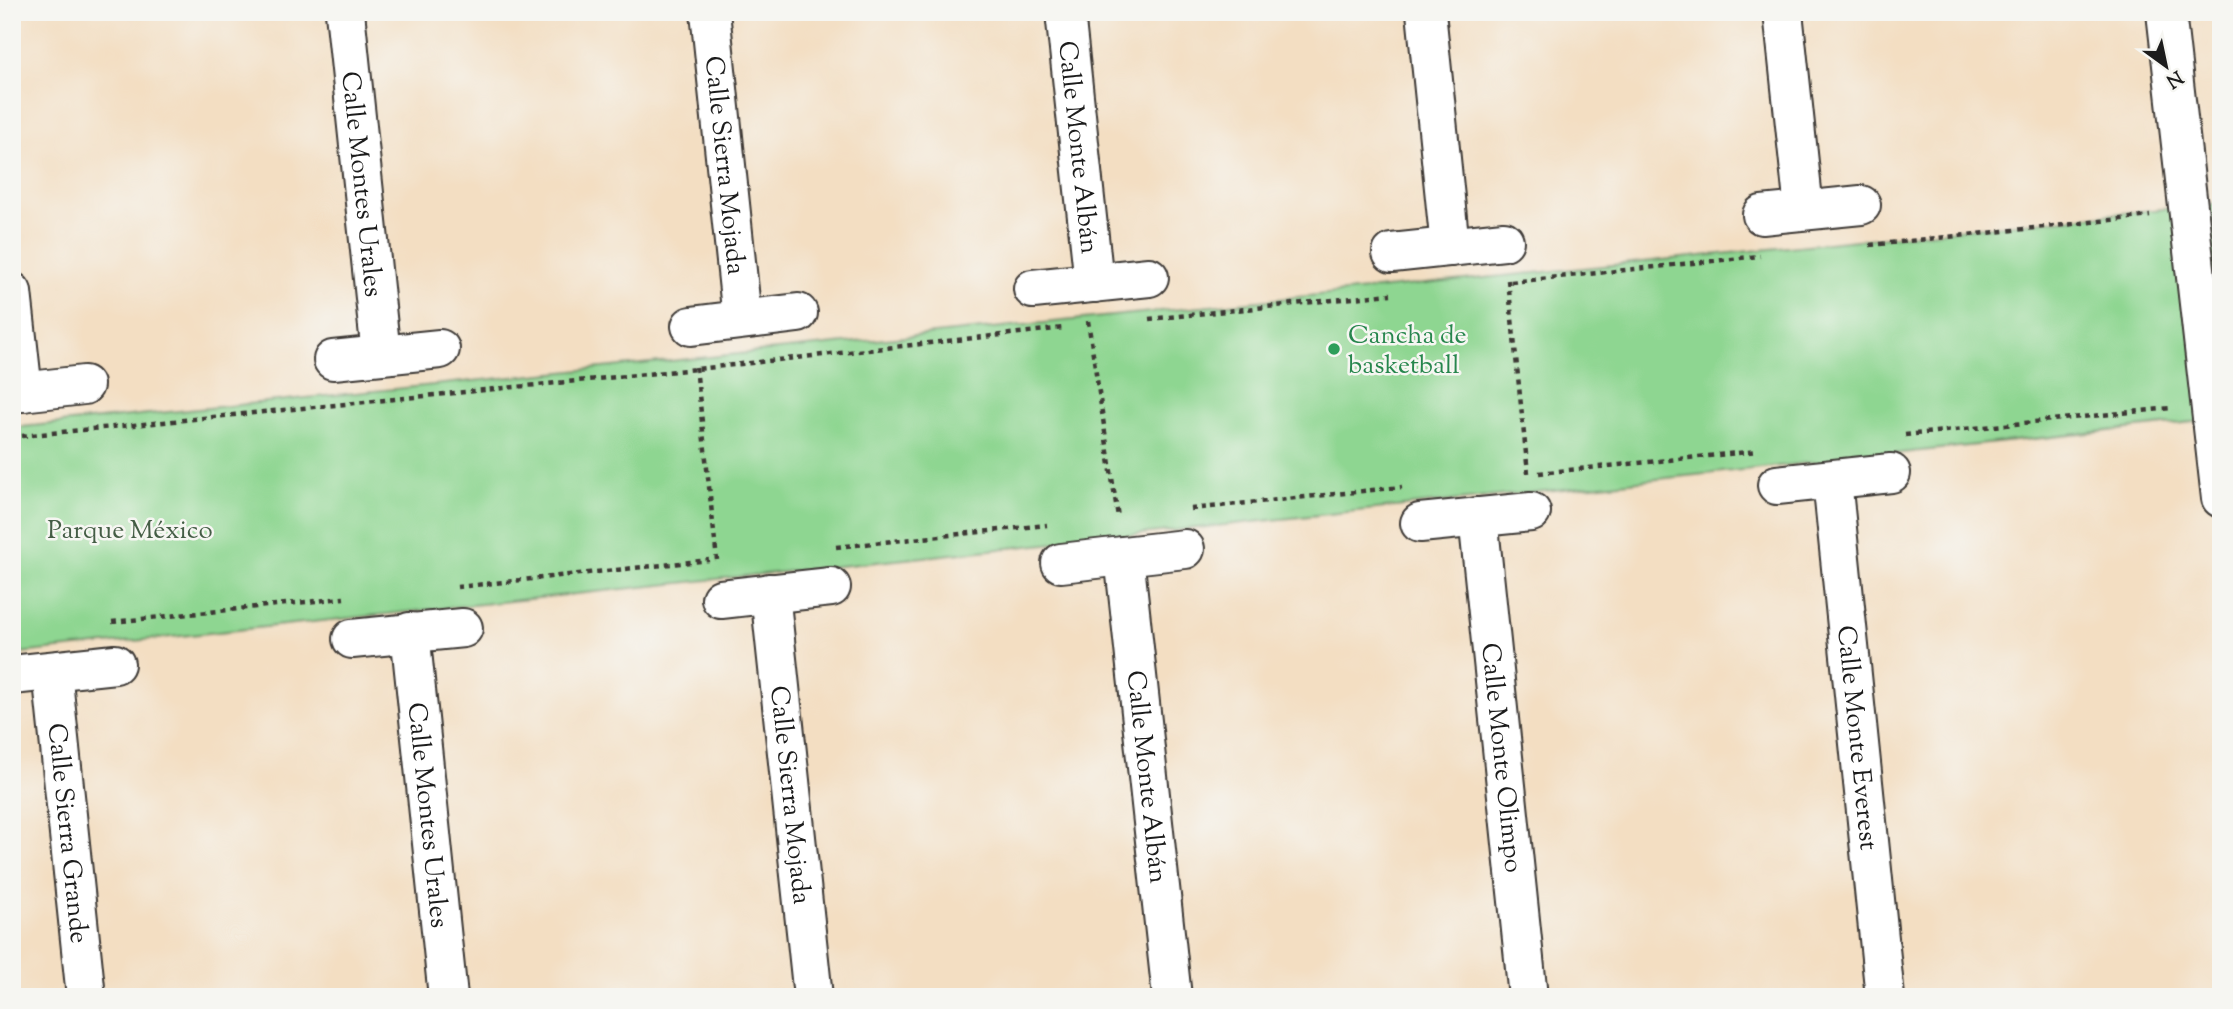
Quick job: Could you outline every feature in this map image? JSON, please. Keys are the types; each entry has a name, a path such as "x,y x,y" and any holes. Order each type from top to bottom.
{"street":[{"name":"Calle Montes Urales","path":"345,12 381,355"},
{"name":"Calle Sierra Mojada","path":"710,12 742,319"},
{"name":"Calle Monte Albán","path":"1065,12 1088,283"},
{"path":"1426,12 1450,247"},
{"path":"1783,12 1804,211"},
{"path":"2166,12 2221,498"},
{"path":"1762,215 1861,205"},
{"path":"1392,253 1504,241"},
{"path":"1033,289 1149,277"},
{"path":"12,292 18,392 84,386"},
{"path":"691,326 798,313"},
{"path":"333,360 440,349"},
{"path":"1777,485 1891,473"},
{"name":"Calle Monte Everest","path":"1832,480 1885,997"},
{"path":"1420,523 1531,512"},
{"name":"Calle Monte Olimpo","path":"1478,517 1528,997"},
{"path":"1061,563 1185,549"},
{"name":"Calle Monte Albán","path":"1124,556 1172,997"},
{"path":"721,599 831,587"},
{"name":"Calle Sierra Mojada","path":"770,593 813,997"},
{"path":"352,639 463,628"},
{"name":"Calle Montes Urales","path":"410,632 448,997"},
{"path":"12,675 116,664"},
{"name":"Calle Sierra Grande","path":"52,671 86,997"}],"path":[{"path":"1869,245 2189,212"},
{"path":"1504,241 1531,512"},
{"path":"1495,283 1772,255"},
{"path":"1088,283 1089,326 1124,556"},
{"path":"1143,320 1400,293"},
{"path":"691,326 721,599"},
{"path":"12,437 697,369 1089,326"}],"green space":[{"name":"Parque México","path":"2221,203 2221,419 12,654 12,428"}],"place":[{"name":"Cancha de basketball","path":"1334,349"}]}
